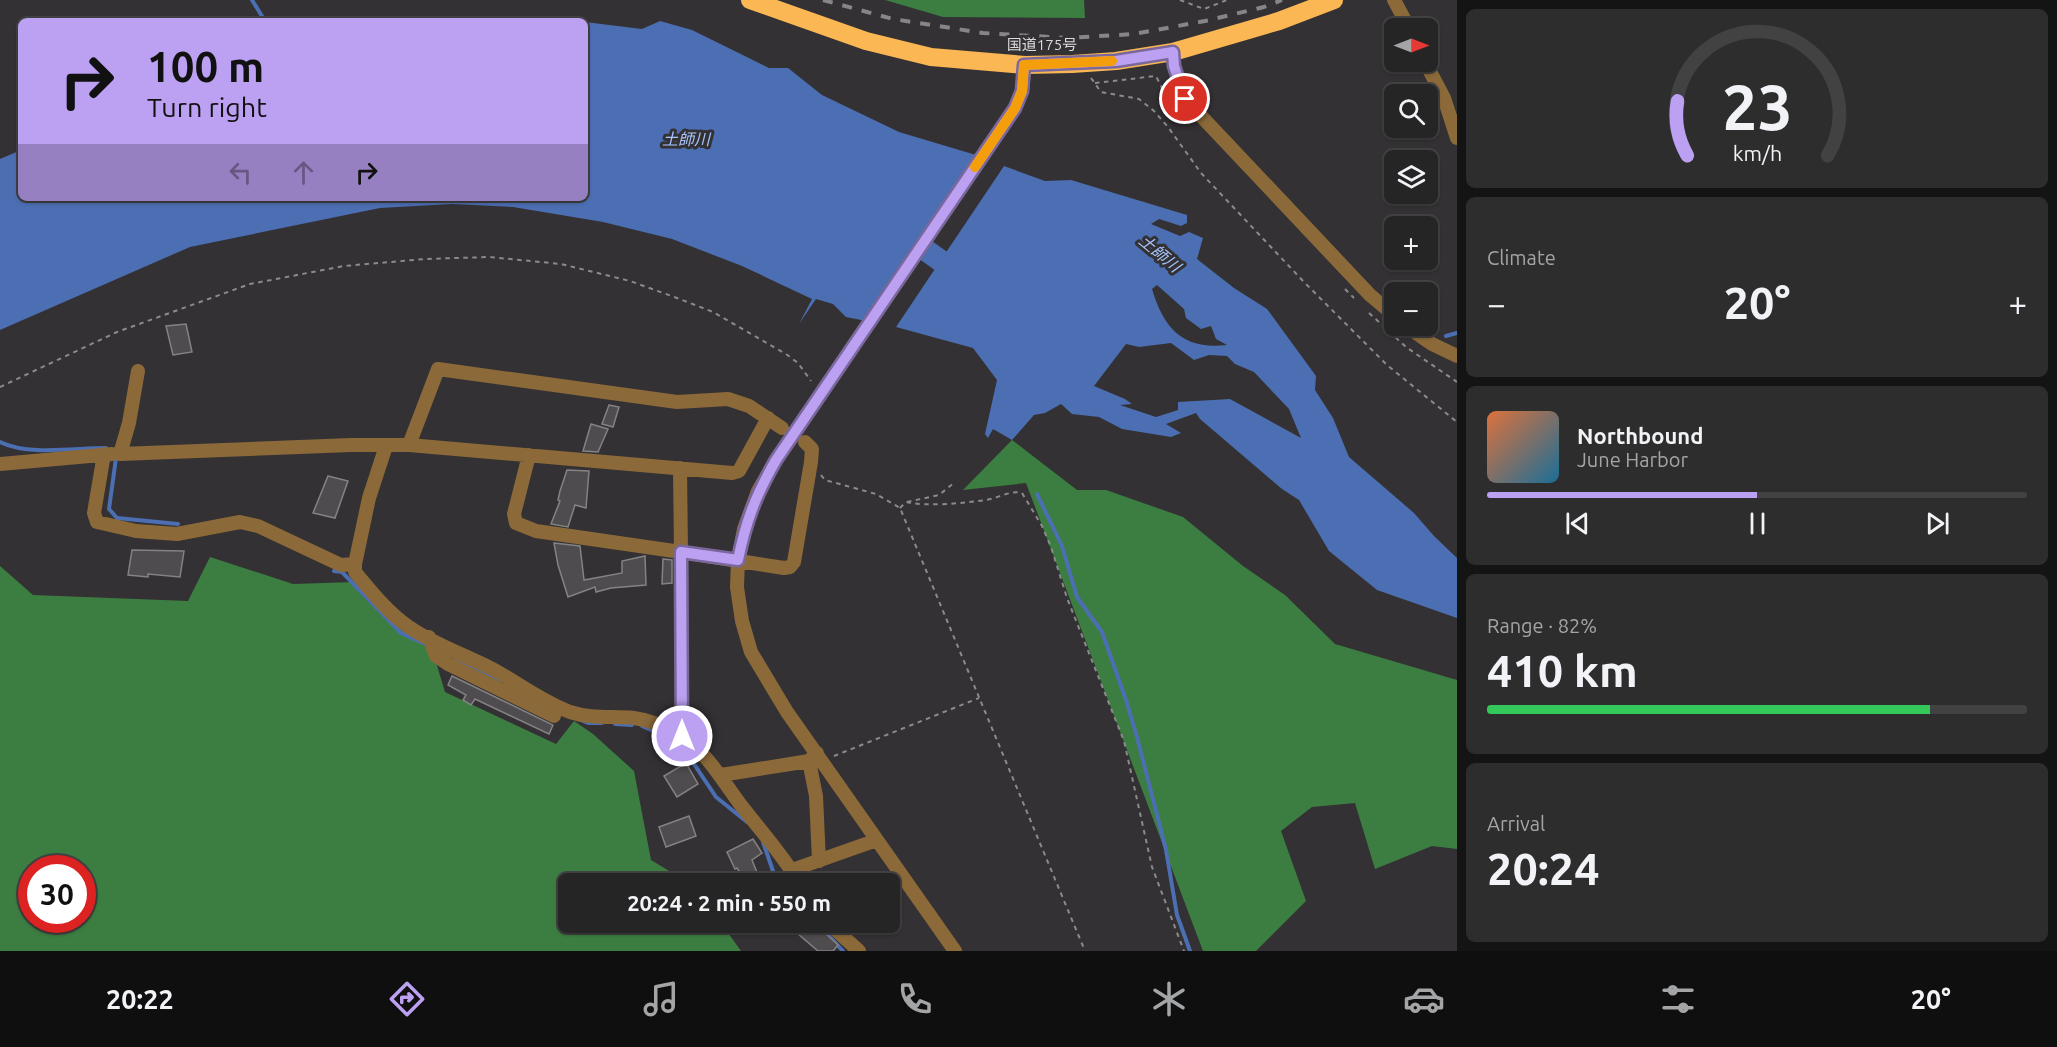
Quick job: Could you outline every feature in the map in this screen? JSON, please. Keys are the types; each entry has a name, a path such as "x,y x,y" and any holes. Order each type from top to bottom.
{"highway":[{"name":"国道175号","path":"750,0 866,41 931,57 1024,65 1116,61 1173,52 1279,21 1334,0"}],"street":[{"path":"1394,0 1404,18"},
{"path":"1173,52 1174,66 1185,99 1370,295 1384,307"},
{"path":"955,951 787,712 752,652 742,621 737,587 738,560 744,529 758,491 776,460 1015,108 1022,91 1024,65"},
{"path":"1430,72 1444,98 1457,138"},
{"path":"1420,336 1457,356"},
{"path":"409,445 438,369 677,402 728,399 749,405 782,428"},
{"path":"120,454 129,423 138,371"},
{"path":"0,464 104,454 409,445 732,473 739,471 768,418"},
{"path":"529,455 514,514 516,523 536,531 784,568 790,567 794,562 811,462 812,449 804,442"},
{"path":"386,446 369,498 355,564 355,572 382,603 409,627 571,712 588,716 648,720 682,736 721,775 739,803 794,873"},
{"path":"104,454 94,513 97,522 136,531 177,534 240,522 258,526 341,565 355,564"},
{"path":"680,468 682,736"},
{"path":"429,638 436,656 448,664 554,716"},
{"path":"721,775 818,757"},
{"path":"818,757 816,796 819,861"},
{"path":"792,870 878,840"},
{"path":"839,933 859,951"}],"path":[{"path":"1180,0 1204,9 1227,0"},
{"path":"1087,74 1101,92 1139,99 1154,111 1201,173 1304,282 1388,364 1457,422"},
{"path":"0,387 117,332 250,284 344,266 425,259 489,257 561,264 630,281 704,308 786,354 798,363 811,381"},
{"path":"811,462 825,480 876,494 900,508 1085,951"},
{"path":"900,508 906,502 939,495 955,482"},
{"path":"906,502 939,504 971,501 1001,496 1014,491 1022,493 1028,501 1051,547 1067,597 1124,741 1152,867 1184,951"},
{"path":"818,757 980,698"}],"green space":[{"path":"885,0 1084,0 1085,18 943,17"},
{"path":"1012,440 1077,490 1106,490 1183,517 1243,566 1285,595 1335,644 1457,680 1457,849 1432,846 1375,869 1355,803 1312,807 1281,831 1306,901 1256,951 1203,951 1026,483 963,490"},
{"path":"210,557 293,584 355,582 429,639 445,692 556,744 574,721 593,734 634,771 651,860 672,873 558,873 558,933 728,933 741,951 0,951 0,566 33,595 188,601"}],"water":[{"name":"土師川","path":"660,21 692,30 769,68 788,68 822,95 899,132 976,155 866,321 846,317 833,304 816,299 799,324 812,299 742,266 672,239 603,222 513,207 452,204 380,208 190,247 0,330 0,159 18,151 18,201 588,201 588,22 642,29"},
{"path":"1004,166 1045,181 1071,180 1187,215 1187,223 1181,226 1159,219 1151,224 1180,236 1189,232 1203,238 1197,259 1234,288 1267,309 1316,376 1315,390 1333,418 1349,457 1414,513 1457,558 1457,618 1377,590 1329,551 1299,500 1282,489 1200,419 1196,413 1166,424 1181,433 1171,437 1122,429 1099,417 1072,414 1061,404 1045,413 1034,415 1012,440 993,429 988,438 985,434 997,380 973,348 896,327","holes":["1157,285 1184,309 1186,318 1201,329 1211,326 1216,339 1227,345 1198,344 1178,334 1169,326 1157,303 1152,289","1171,343 1194,360 1209,355 1227,356 1235,364 1254,372 1289,409 1301,438 1230,399 1178,402 1178,410 1156,417 1120,405 1132,404 1094,386 1126,344 1139,347"]}],"building":[{"path":"186,324 192,352 173,355 166,326"},
{"path":"609,405 619,407 613,427 602,424"},
{"path":"591,424 608,429 598,452 583,451"},
{"path":"567,470 589,471 586,508 575,505 568,527 551,524 560,501 558,500 560,491"},
{"path":"328,476 348,481 335,518 313,513"},
{"path":"554,543 580,546 584,580 622,573 622,561 645,556 646,585 611,588 596,592 595,587 568,597"},
{"path":"132,550 184,551 180,577 128,575"},
{"path":"663,559 672,560 672,583 662,584"},
{"path":"452,676 553,725 549,734 475,699 471,705 463,700 466,695 448,685"},
{"path":"686,763 698,784 677,797 664,776"},
{"path":"689,816 696,836 666,847 659,827"},
{"path":"753,839 762,853 752,860 757,873 740,873 737,868 735,869 727,852"},
{"path":"797,933 825,933 838,945 833,951 818,951"}],"waterway":[{"path":"252,0 263,18"},
{"name":"土師川","path":"903,234 941,261 968,269"},
{"path":"1446,336 1457,333"},
{"path":"0,442 24,449 38,450 106,448"},
{"path":"116,458 109,509 117,518 178,524"},
{"path":"1037,494 1062,546 1077,597 1102,632 1126,700 1166,850 1177,915 1190,951"},
{"path":"334,571 342,572 401,633 425,644"},
{"path":"456,659 500,681"},
{"path":"583,721 602,723"},
{"path":"615,724 632,725"},
{"path":"642,726 667,737 684,749 716,797 747,822"},
{"path":"763,842 774,873"},
{"path":"826,933 843,951"}],"railway":[{"path":"823,0 893,19 983,33 1068,38 1134,34 1205,21 1264,7 1282,0"}],"slow traffic":[{"path":"975,167 1015,108 1022,91 1024,65 1112,61"}],"route":[{"path":"682,736 681,552 738,560 744,529 758,491 776,460 1015,108 1022,91 1024,65 1116,61 1173,52 1174,66 1185,99"}]}
